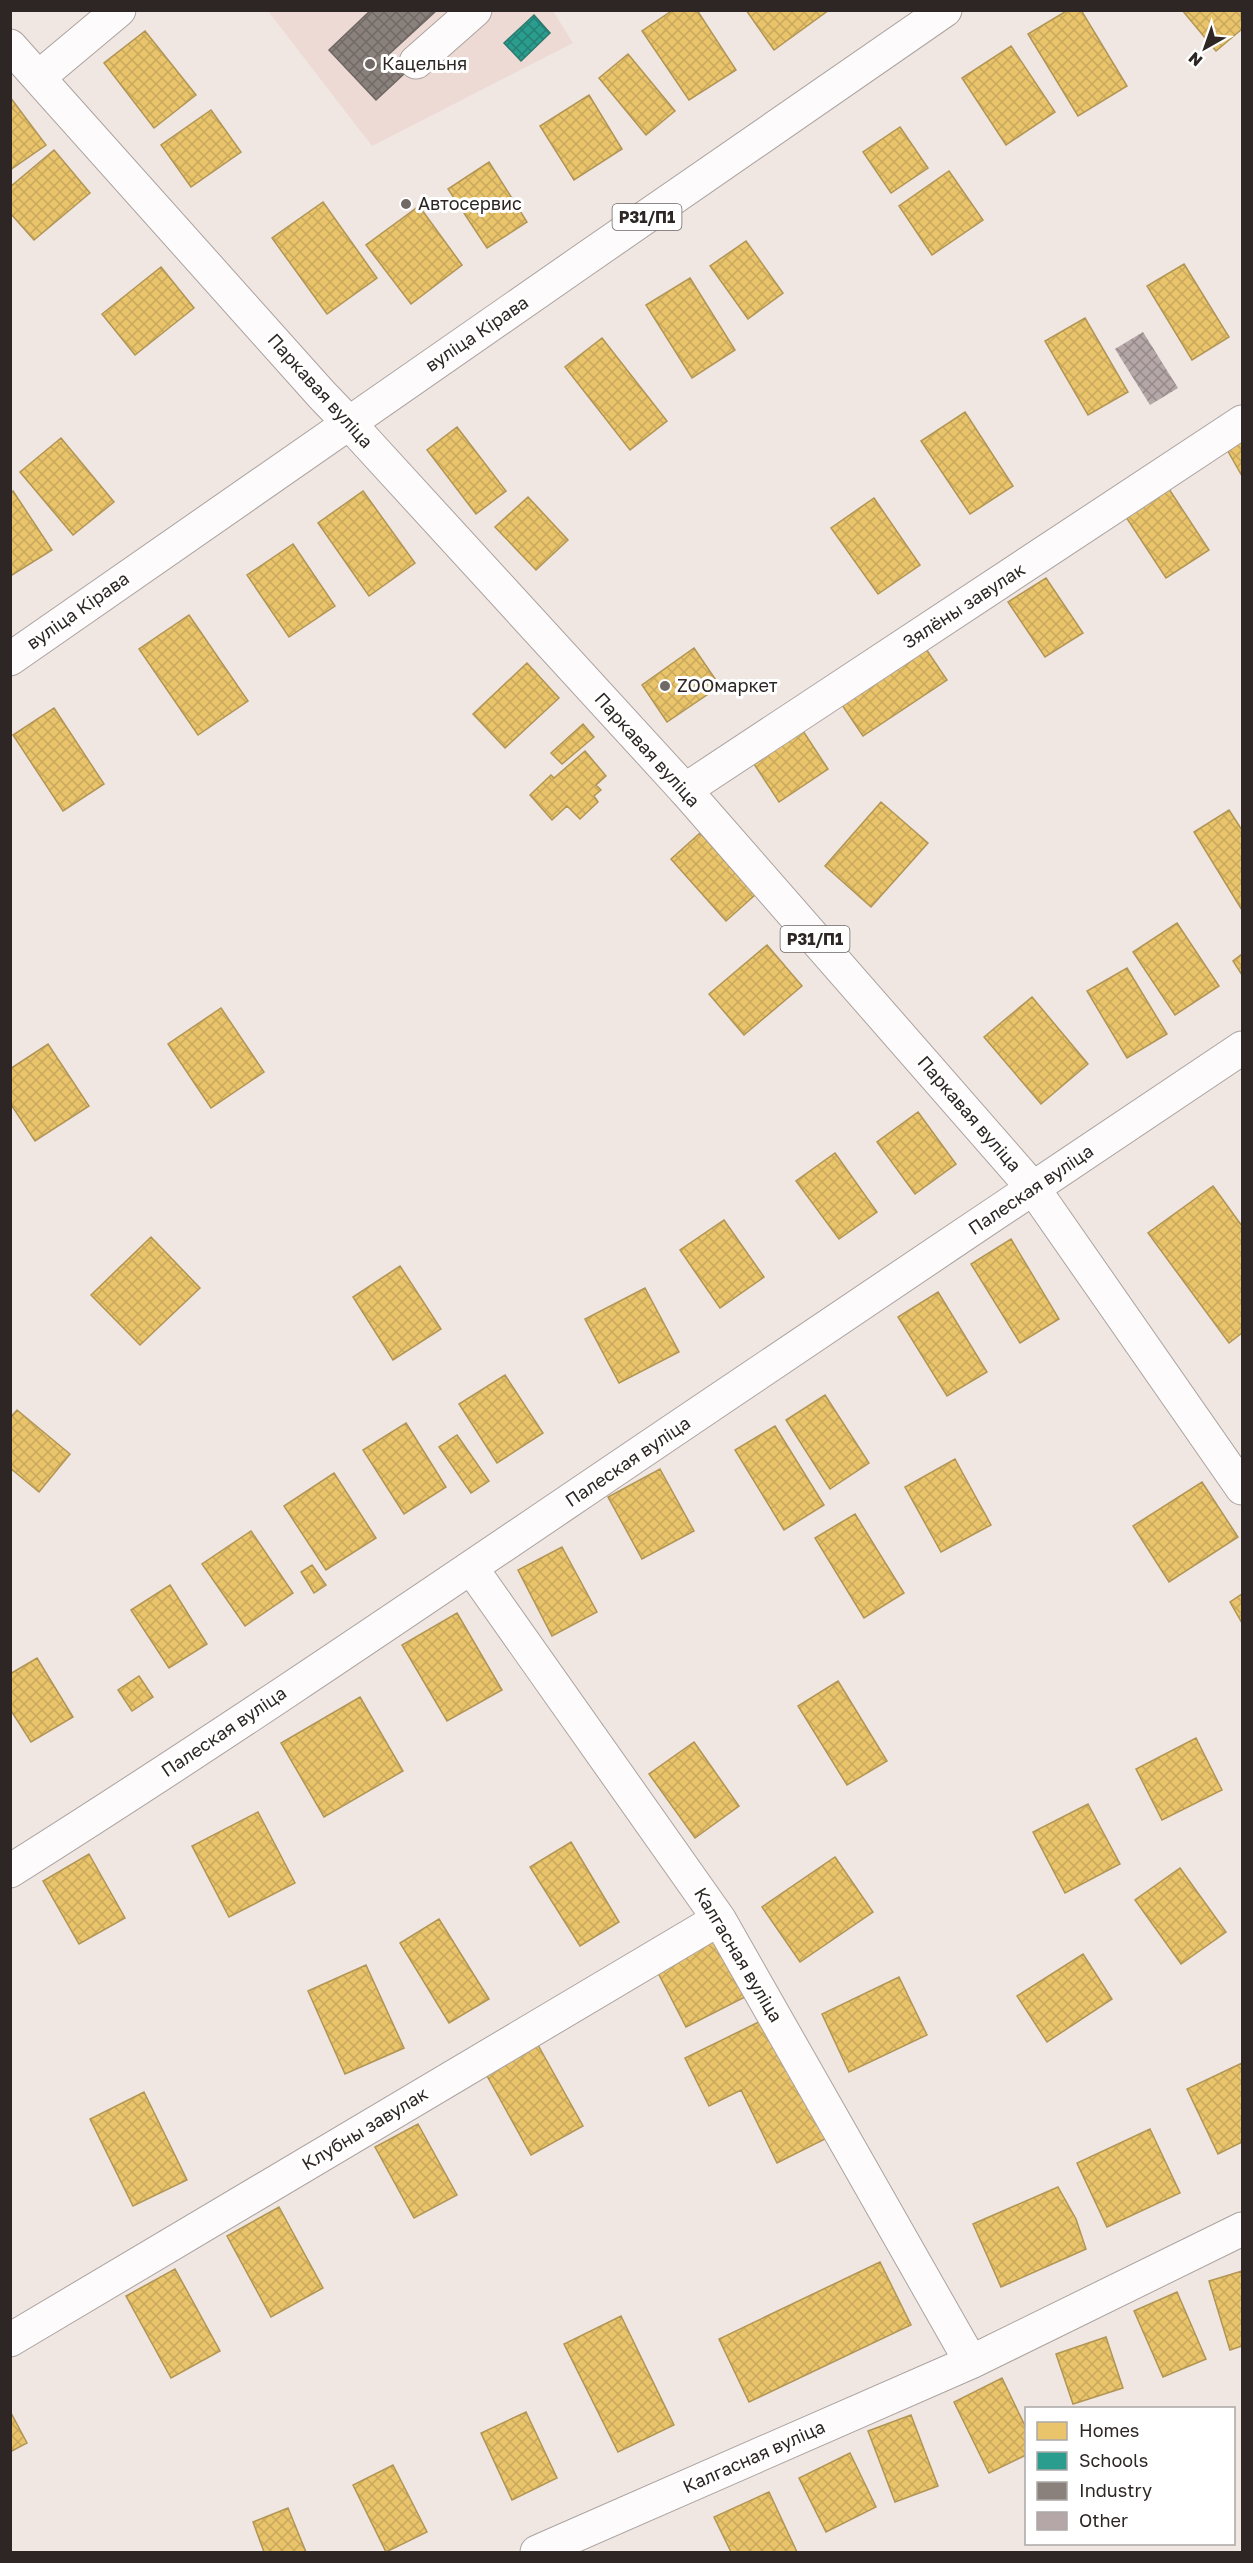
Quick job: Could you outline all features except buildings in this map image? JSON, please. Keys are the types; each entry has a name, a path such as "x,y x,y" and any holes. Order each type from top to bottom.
{"street":[{"path":"39,77 119,10"},
{"path":"416,62 475,10"},
{"name":"вуліца Кірава","path":"10,659 348,422 499,321 945,10"},
{"name":"Паркавая вуліца","path":"10,46 321,395 685,790 1033,1188 1242,1488"},
{"name":"Зялёны завулак","path":"685,790 1242,422"},
{"name":"Палеская вуліца","path":"10,1871 118,1803 472,1569 1242,1048"},
{"name":"Калгасная вуліца","path":"472,1569 719,1919 971,2362"},
{"name":"Клубны завулак","path":"10,2340 719,1919"},
{"name":"Калгасная вуліца","path":"537,2553 971,2362 1242,2229"}],"shaded area":[{"path":"268,11 553,11 573,43 372,146"}],"place":[{"name":"Кацельня","path":"370,64"},
{"name":"Автосервис","path":"406,204"},
{"name":"ZOOмаркет","path":"665,686"}]}
